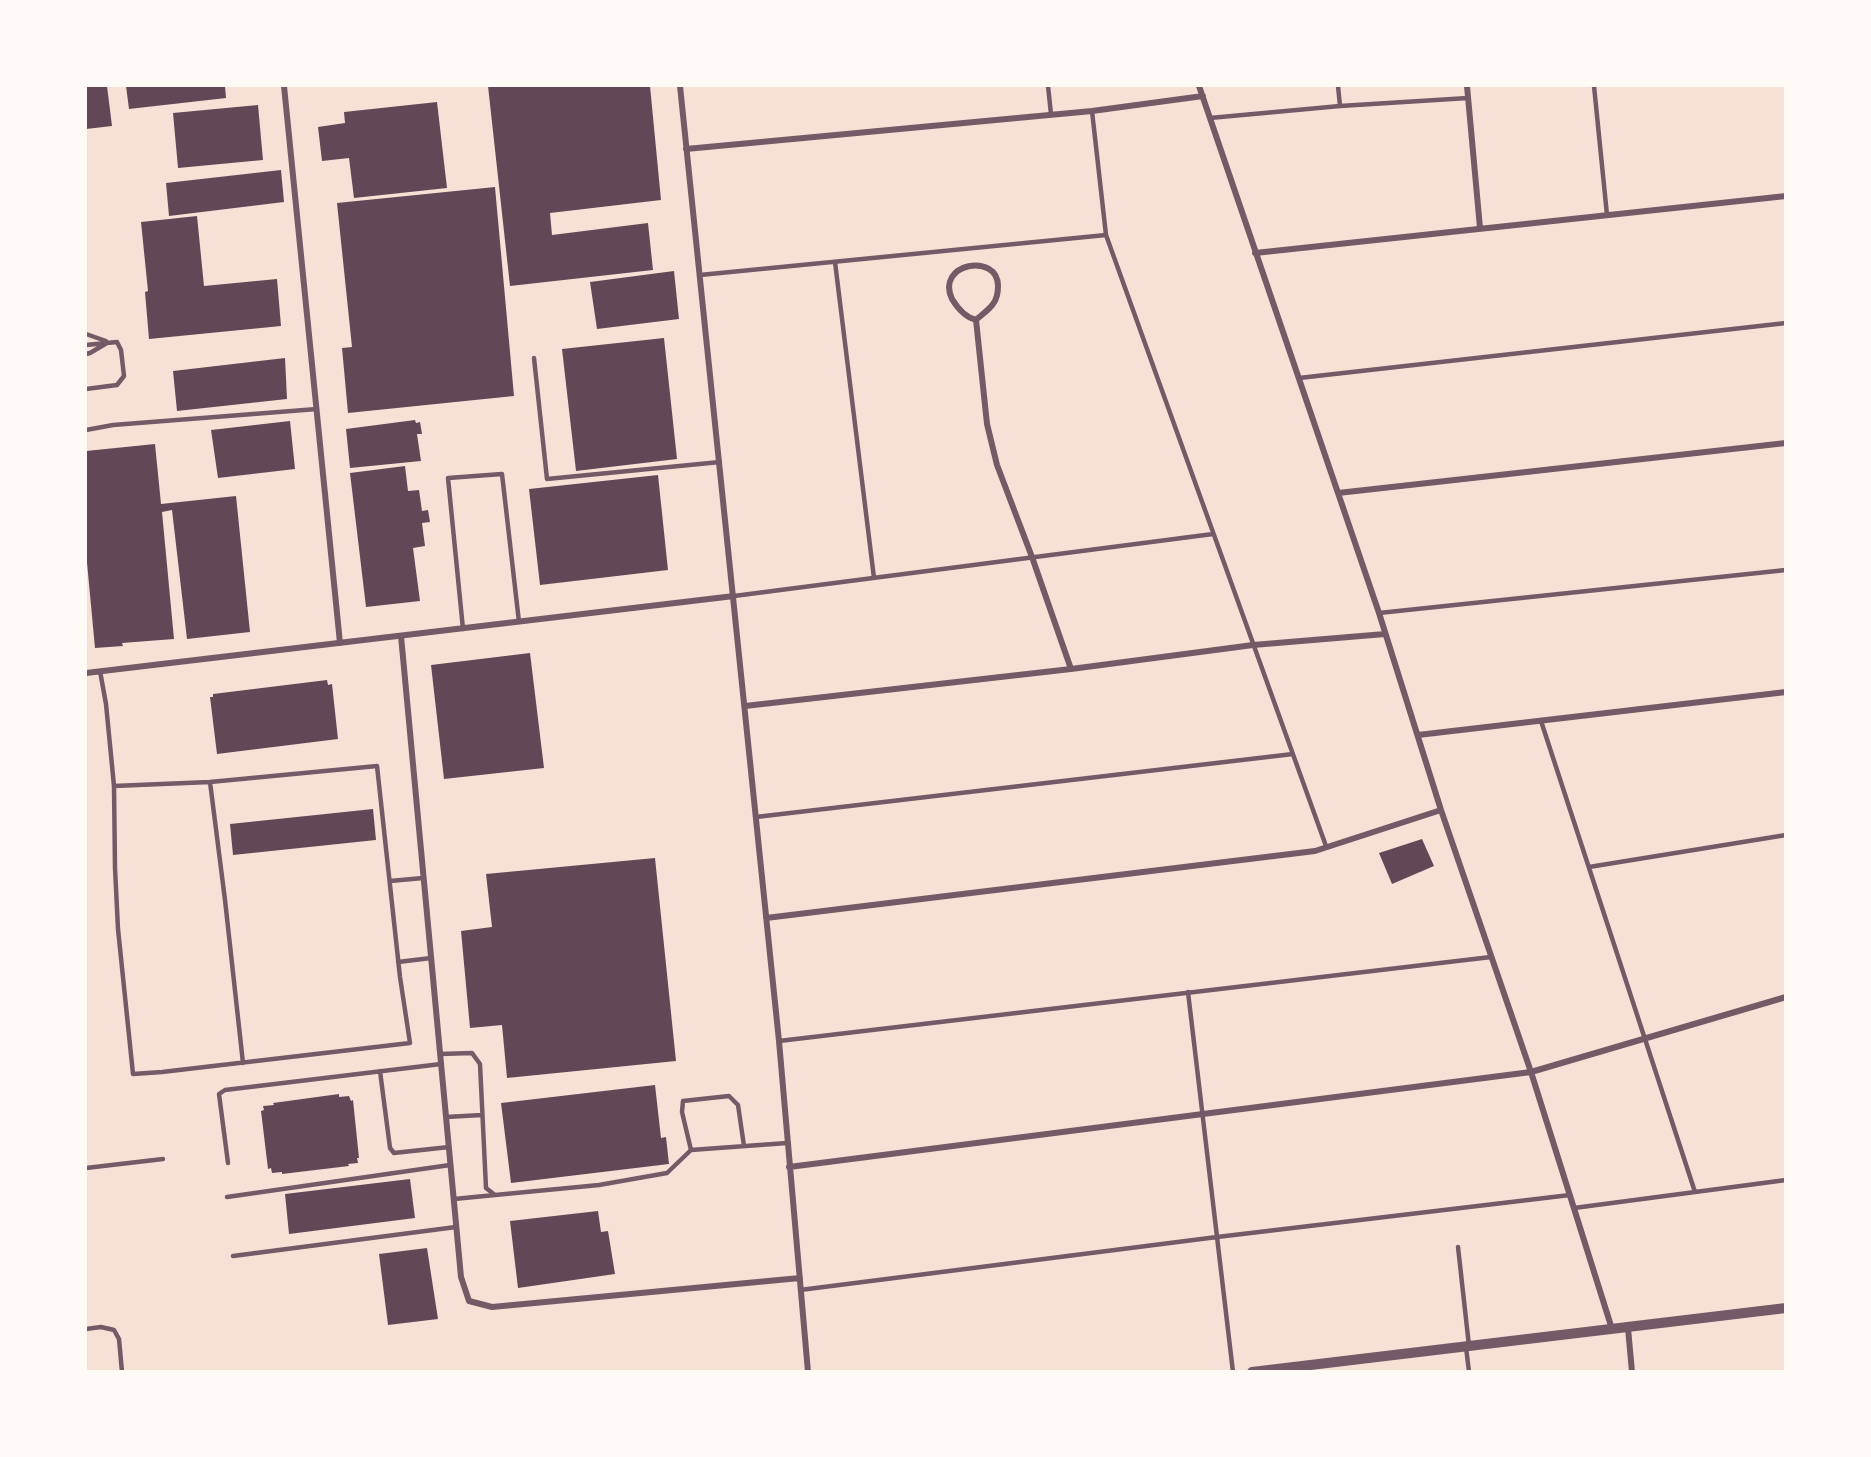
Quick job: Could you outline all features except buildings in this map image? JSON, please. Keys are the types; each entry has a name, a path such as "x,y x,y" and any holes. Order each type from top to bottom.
{"street":[{"path":"284,86 340,643"},
{"path":"680,86 779,1041 808,1371"},
{"path":"1199,86 1379,614 1441,810 1531,1072 1613,1329"},
{"path":"1467,86 1480,228"},
{"path":"687,149 1092,111 1203,96"},
{"path":"1255,253 1785,196"},
{"path":"979,265 991,270 998,283 997,297 993,304 976,320 967,318 956,306 950,294 949,282 956,271 979,265"},
{"path":"976,320 987,424 996,465 1032,557 1071,669"},
{"path":"1338,493 1785,442"},
{"path":"86,673 734,596"},
{"path":"745,706 1071,669 1253,645 1385,634"},
{"path":"401,636 461,1277 469,1301 492,1307 800,1278"},
{"path":"1418,735 1785,692"},
{"path":"766,918 1315,851 1441,810"},
{"path":"789,1167 1531,1072 1785,997"},
{"path":"1252,1371 1317,1368 1468,1346 1785,1308"},
{"path":"1628,1328 1632,1371"}],"lane":[{"path":"1048,86 1052,114"},
{"path":"1338,86 1340,106"},
{"path":"1594,86 1607,215"},
{"path":"1210,118 1340,106 1468,98"},
{"path":"1092,111 1106,235 1326,846"},
{"path":"700,275 1106,235"},
{"path":"835,262 874,578"},
{"path":"1299,378 1785,323"},
{"path":"86,334 109,342"},
{"path":"86,354 109,342"},
{"path":"86,345 117,342 121,350 124,376 117,386 86,390"},
{"path":"534,358 547,479 720,462"},
{"path":"86,430 113,425 316,409"},
{"path":"463,629 448,478 502,474 519,622"},
{"path":"734,596 1213,534"},
{"path":"1379,614 1785,570"},
{"path":"100,671 106,704 114,786 118,921 133,1074 410,1043 398,962 377,766 210,782 114,786"},
{"path":"1541,721 1695,1192"},
{"path":"756,818 1293,754"},
{"path":"210,782 243,1062"},
{"path":"1589,867 1785,835"},
{"path":"390,881 423,878"},
{"path":"779,1041 1491,957"},
{"path":"398,962 431,958"},
{"path":"1188,992 1233,1371"},
{"path":"440,1054 472,1053 480,1064 486,1188 495,1195"},
{"path":"228,1163 219,1094 225,1090 441,1064"},
{"path":"380,1071 390,1148 394,1153 448,1147"},
{"path":"691,1150 682,1112 683,1101 729,1096 738,1105 744,1146"},
{"path":"446,1117 482,1115"},
{"path":"454,1199 599,1185 667,1173 691,1150 787,1143"},
{"path":"86,1168 163,1159"},
{"path":"227,1197 450,1165"},
{"path":"1574,1208 1785,1180"},
{"path":"800,1290 1570,1195"},
{"path":"233,1256 456,1227"},
{"path":"1458,1247 1469,1371"},
{"path":"86,1329 101,1327 114,1330 119,1339 122,1371"}]}
